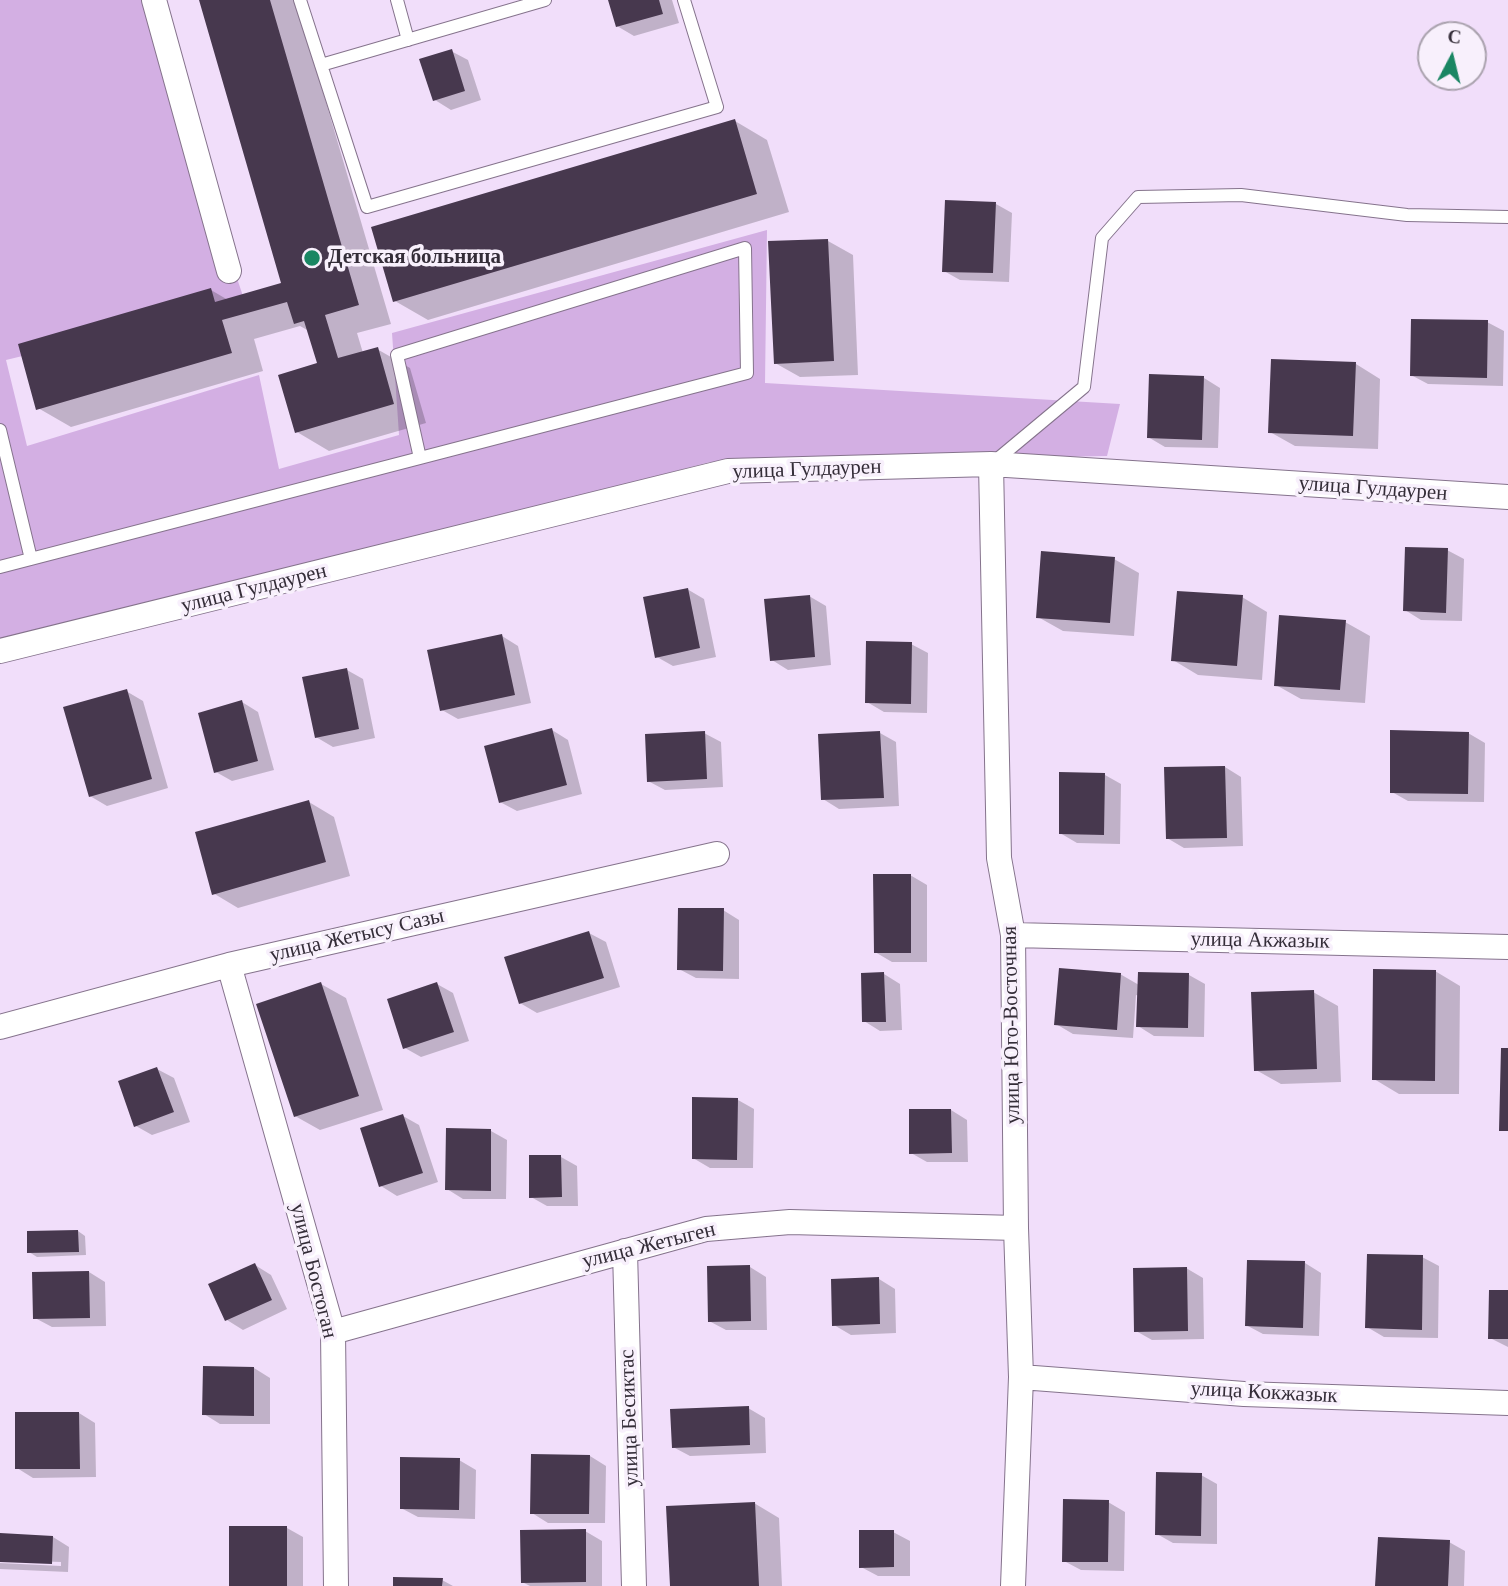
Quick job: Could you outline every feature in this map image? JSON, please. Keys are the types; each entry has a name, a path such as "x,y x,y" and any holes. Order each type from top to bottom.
{"street":[{"path":"154,0 229,271"},
{"name":"улица Гулдаурен","path":"0,651 728,471 991,464 1508,498"},
{"name":"улица Юго-Восточная","path":"991,464 999,858 1013,935 1016,1228 1021,1377 1013,1586"},
{"name":"улица Жетысу Сазы","path":"0,1027 229,965 717,854"},
{"name":"улица Акжазык","path":"1013,935 1508,947"},
{"name":"улица Бостоган","path":"229,965 333,1332 336,1586"},
{"name":"улица Жетыген","path":"333,1332 706,1229 790,1222 1016,1228"},
{"name":"улица Бесиктас","path":"625,1251 634,1586"},
{"name":"улица Кокжазык","path":"1021,1377 1244,1394 1508,1403"}],"lane":[{"path":"300,0 367,207 717,107 684,0"},
{"path":"397,0 408,40"},
{"path":"321,65 545,0"},
{"path":"991,464 1084,387 1102,238 1138,198 1241,195 1407,215 1508,217"},
{"path":"0,568 747,373 745,248 397,355 420,458"},
{"path":"0,430 31,559"}],"shaded area":[{"path":"0,0 143,0 245,302 6,360 27,446 259,375 279,469 399,435 392,333 767,230 765,383 1120,404 1107,456 710,462 244,584 0,642"}],"building":[{"path":"199,0 270,0 359,305 325,315 338,358 378,347 394,404 295,433 278,375 317,363 304,321 294,324 287,302 222,320 232,353 36,410 18,344 211,288 215,302 281,283"},
{"path":"608,0 659,0 663,14 616,27"},
{"path":"452,49 465,91 433,101 419,59"},
{"path":"735,119 757,194 393,302 371,227"},
{"path":"945,200 996,202 993,273 942,272"},
{"path":"828,239 834,361 774,364 768,241"},
{"path":"1411,319 1488,320 1487,378 1410,376"},
{"path":"1271,359 1356,362 1353,436 1268,433"},
{"path":"1149,374 1204,376 1202,440 1147,438"},
{"path":"1405,547 1448,548 1446,613 1403,611"},
{"path":"1041,551 1115,557 1110,623 1036,618"},
{"path":"688,588 700,648 655,658 643,597"},
{"path":"1177,591 1243,595 1237,666 1171,661"},
{"path":"810,595 815,657 770,661 764,599"},
{"path":"1279,615 1346,620 1340,690 1274,686"},
{"path":"502,634 515,695 440,711 427,650"},
{"path":"866,641 912,642 911,704 865,703"},
{"path":"347,668 359,729 315,738 302,677"},
{"path":"127,689 152,779 89,797 63,707"},
{"path":"242,700 258,761 214,773 198,713"},
{"path":"552,728 567,785 499,803 484,746"},
{"path":"1390,730 1469,732 1468,794 1390,793"},
{"path":"705,731 707,779 647,782 645,734"},
{"path":"880,731 884,798 821,800 818,734"},
{"path":"1225,766 1227,838 1166,839 1164,767"},
{"path":"1059,772 1105,773 1104,835 1059,834"},
{"path":"309,800 326,862 212,895 195,832"},
{"path":"873,874 911,874 911,953 874,953"},
{"path":"678,908 724,908 723,971 677,970"},
{"path":"589,931 604,978 519,1004 504,957"},
{"path":"1059,968 1121,973 1117,1030 1054,1025"},
{"path":"1373,969 1436,970 1435,1081 1372,1080"},
{"path":"884,972 886,1022 862,1022 861,973"},
{"path":"1138,972 1189,973 1188,1028 1136,1027"},
{"path":"321,982 359,1096 294,1117 256,1004"},
{"path":"437,982 454,1032 403,1049 387,999"},
{"path":"1314,990 1317,1069 1254,1071 1251,992"},
{"path":"1501,1048 1508,1048 1508,1131 1499,1131"},
{"path":"157,1067 174,1112 134,1127 118,1081"},
{"path":"692,1097 738,1098 737,1160 692,1159"},
{"path":"909,1109 951,1109 952,1153 909,1154"},
{"path":"403,1114 423,1173 379,1187 360,1128"},
{"path":"446,1128 491,1129 491,1191 445,1190"},
{"path":"529,1155 561,1155 562,1197 529,1198"},
{"path":"78,1230 79,1252 27,1253 27,1231"},
{"path":"1367,1254 1423,1255 1422,1330 1365,1328"},
{"path":"1247,1260 1305,1261 1303,1328 1245,1326"},
{"path":"255,1263 272,1300 225,1321 208,1284"},
{"path":"750,1265 751,1321 708,1322 707,1266"},
{"path":"1187,1267 1188,1331 1134,1332 1133,1268"},
{"path":"89,1271 90,1318 33,1319 32,1272"},
{"path":"879,1277 880,1324 832,1326 831,1279"},
{"path":"1489,1290 1508,1290 1508,1339 1488,1339"},
{"path":"203,1366 254,1367 254,1416 202,1415"},
{"path":"749,1406 750,1445 672,1448 670,1409"},
{"path":"15,1412 79,1412 80,1469 15,1469"},
{"path":"531,1454 590,1455 589,1514 530,1514"},
{"path":"400,1457 460,1458 459,1510 400,1509"},
{"path":"1156,1472 1202,1473 1201,1536 1155,1535"},
{"path":"1063,1499 1109,1500 1108,1562 1062,1562"},
{"path":"755,1502 759,1586 670,1586 666,1506"},
{"path":"229,1526 287,1526 287,1586 229,1586"},
{"path":"586,1529 586,1582 521,1583 520,1530"},
{"path":"859,1530 894,1530 894,1567 859,1568"},
{"path":"0,1533 53,1536 52,1564 0,1562"},
{"path":"1378,1537 1450,1540 1448,1586 1375,1586"},
{"path":"393,1577 443,1578 442,1586 393,1586"}],"place":[{"name":"Детская больница","path":"312,258"}]}
